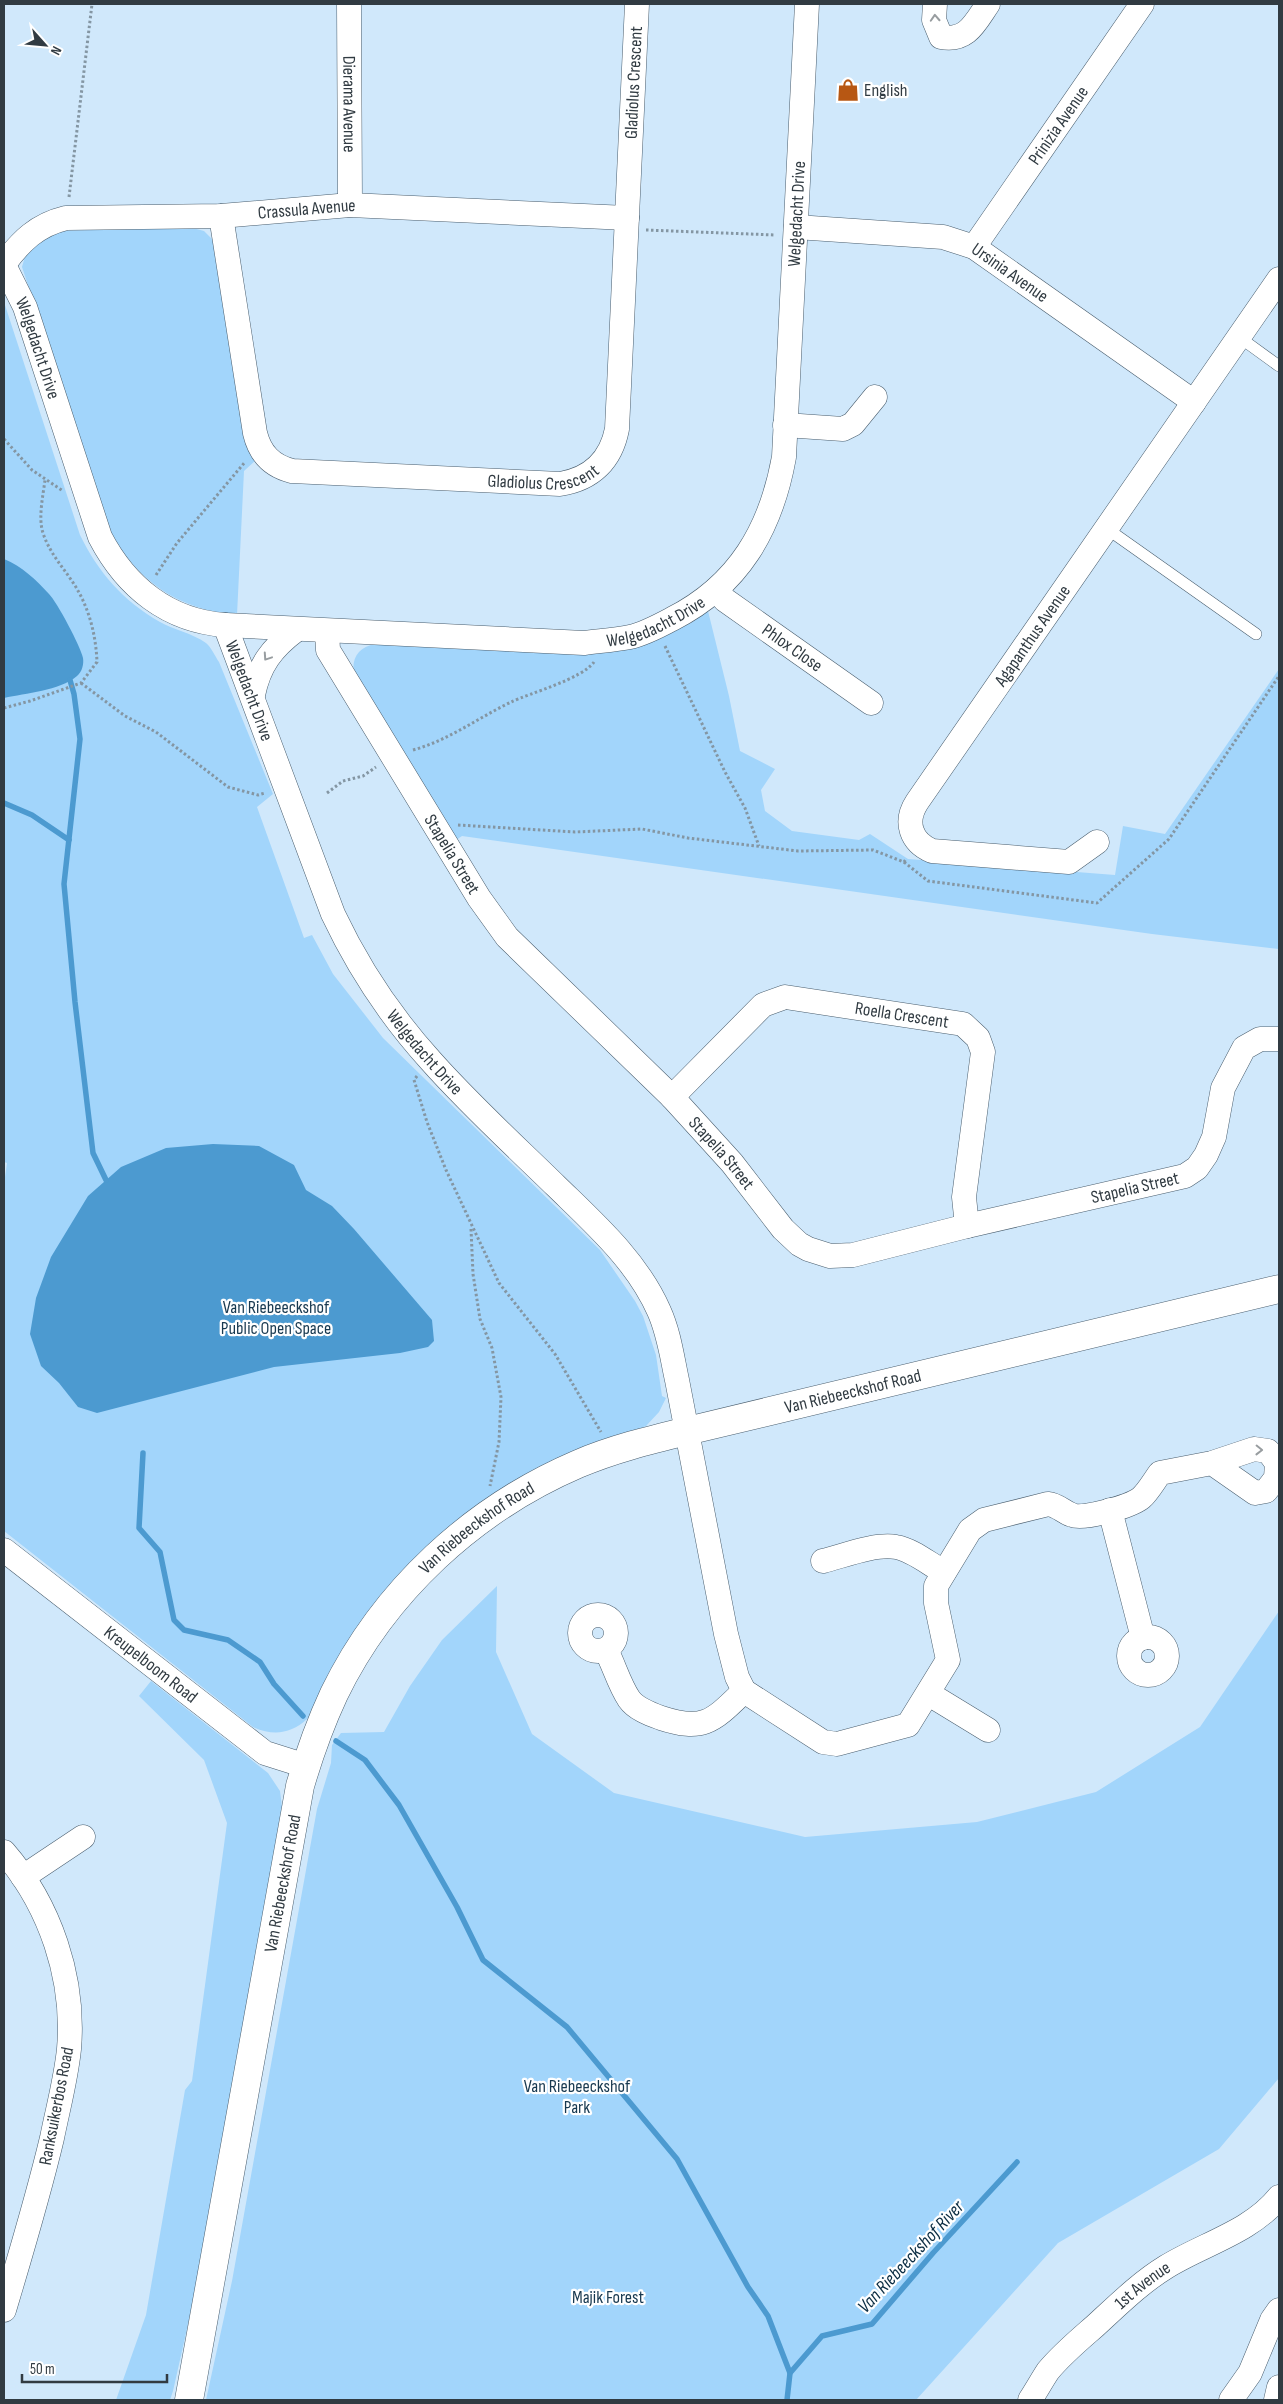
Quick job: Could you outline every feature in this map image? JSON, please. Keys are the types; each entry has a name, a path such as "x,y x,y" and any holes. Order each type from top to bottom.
{"street":[{"name":"Dierama Avenue","path":"349,4 350,205"},
{"name":"Gladiolus Crescent","path":"264,455 274,464 292,471 560,484 584,478 603,463 610,452 616,429 637,4"},
{"name":"Welgedacht Drive","path":"4,264 25,307 90,509 109,554 132,584 162,606 194,620 225,626 584,643 631,637 656,628 679,616 716,590 742,562 762,531 778,490 784,457 786,425 806,4"},
{"path":"935,4 936,29 941,37 952,39 963,35 973,26 988,4"},
{"name":"Prinizia Avenue","path":"974,247 1142,4"},
{"name":"Crassula Avenue","path":"4,264 16,247 34,230 45,224 66,218 222,216 350,205 626,223"},
{"path":"222,216 255,433 264,455"},
{"name":"Ursinia Avenue","path":"796,232 943,237 974,247 1194,402"},
{"name":"Agapanthus Avenue","path":"918,842 911,829 913,808 1279,279"},
{"path":"786,425 844,430 853,424 875,397"},
{"name":"Phlox Close","path":"716,590 725,600 871,703"},
{"name":"Welgedacht Drive","path":"225,626 253,694 333,914 372,986 430,1060 608,1236 645,1285 659,1311 669,1338 726,1634 737,1677 744,1691"},
{"path":"253,694 260,668 271,651 296,630"},
{"name":"Stapelia Street","path":"327,631 328,650 438,830 507,937 672,1097 732,1163 783,1229 808,1249 830,1256 853,1256 967,1226 1185,1176 1197,1168 1206,1155 1214,1137 1222,1088 1244,1048 1260,1038 1279,1039"},
{"path":"918,842 932,851 1069,862 1097,842"},
{"name":"Roella Crescent","path":"672,1097 763,1005 778,998 786,997 963,1024 978,1038 983,1052 964,1197 967,1226"},
{"name":"Van Riebeeckshof Road","path":"189,2400 294,1813 306,1766 334,1694 350,1664 373,1629 415,1577 443,1550 496,1508 552,1476 606,1453 687,1431 1279,1289"},
{"path":"606,1650 629,1700 649,1714 681,1725 693,1726 702,1724 724,1710 744,1691 823,1742 837,1744 908,1725 929,1694 948,1660 936,1602 936,1586 970,1530 984,1520 1048,1504 1056,1505 1073,1516 1082,1517 1110,1510 1140,1499 1160,1473 1212,1463"},
{"path":"1110,1510 1143,1638"},
{"path":"823,1561 873,1549 896,1547 908,1551 944,1572"},
{"name":"Kreupelboom Road","path":"4,1550 265,1753 306,1766"},
{"path":"929,1694 988,1730"},
{"path":"24,1877 83,1837"},
{"name":"Ranksuikerbos Road","path":"4,1852 24,1877 37,1899 57,1946 68,1995 69,2046 64,2080 38,2196 4,2310"},
{"name":"1st Avenue","path":"1030,2400 1048,2371 1063,2354 1137,2288 1165,2267 1242,2227 1272,2206 1279,2197"},
{"name":"Van Riebeeckshof Road","path":"177,2400 206,2300"},
{"path":"1231,2400 1250,2373 1272,2320 1279,2310"},
{"path":"1276,2400 1279,2388"}],"lane":[{"path":"1239,337 1279,366"},
{"path":"1106,528 1256,634"}],"path":[{"path":"66,218 92,4"},
{"path":"626,223 796,232"},
{"path":"4,439 32,470 90,509"},
{"path":"146,596 157,573 177,543 222,487 247,460 264,455"},
{"path":"4,708 81,683 97,662 96,646 88,612 78,590 60,567 43,532 42,502 45,480"},
{"path":"656,628 724,772 745,808 759,846"},
{"path":"408,751 437,741 512,702 546,690 592,665 596,658"},
{"path":"81,683 125,716 156,732 228,787 258,795 274,790"},
{"path":"327,793 343,781 363,776 377,766"},
{"path":"438,830 448,825 575,832 642,829 688,838 798,851 873,850 904,862 918,842"},
{"path":"430,1060 414,1080 427,1122 471,1226 499,1283 556,1354 603,1437 606,1453"},
{"path":"471,1226 473,1274 480,1320 492,1348 501,1397 500,1442 489,1488 496,1508"}],"green space":[{"path":"189,227 204,231 214,241 256,460 244,471 237,615 196,607 162,590 133,565 121,549 110,531 22,267 26,253 39,240 60,231"},
{"name":"Van Riebeeckshof Public Open Space","path":"4,302 80,535 87,548 103,573 134,605 160,622 206,643 219,662 273,794 257,807 304,938 312,935 333,974 383,1038 600,1250 643,1316 656,1355 662,1396 666,1398 659,1412 646,1426 515,1482 307,1719 295,1728 282,1732 268,1732 253,1727 4,1531 4,1184 7,1163 4,1162"},
{"path":"708,611 729,696 740,751 775,769 761,790 765,811 792,831 859,840 870,834 908,859 1115,875 1123,826 1165,834 1279,669 1279,949 1152,934 462,836 456,840 354,674 353,668 357,654 369,645 651,641 691,623"},
{"name":"Van Riebeeckshof Park","path":"497,1586 496,1652 532,1734 614,1793 805,1837 977,1822 1096,1792 1200,1727 1279,1611 1279,2078 1219,2149 1058,2243 916,2400 206,2400 232,2281 317,1809 331,1763 332,1745 341,1733 384,1732 410,1686 442,1640"},
{"path":"151,1681 268,1773 280,1791 282,1807 195,2293 173,2391 170,2400 116,2400 146,2315 185,2090 192,2081 227,1823 204,1760 139,1696"}],"shaded area":[{"path":"4,559 17,565 53,599 73,635 83,660 80,672 70,681 52,688 4,698"},
{"path":"213,1144 259,1146 294,1165 306,1190 332,1206 432,1320 434,1341 428,1347 400,1353 274,1367 97,1413 78,1407 59,1383 41,1366 30,1334 36,1298 51,1257 88,1196 121,1167 166,1148"}],"waterway":[{"path":"70,680 74,694 80,739 64,884 75,1002 93,1153 106,1180"},
{"path":"4,803 32,815 69,840"},
{"path":"143,1453 139,1528 160,1552 174,1620 184,1630 228,1640 260,1662 274,1684 303,1716"},
{"path":"336,1741 365,1760 399,1805 457,1907 483,1960 567,2027 677,2159 748,2287 768,2316 790,2373"},
{"name":"Van Riebeeckshof River","path":"787,2400 790,2373 822,2336 872,2324 933,2253 1017,2162"}],"place":[{"name":"English","path":"848,90"}],"park label":[{"name":"Majik Forest","path":"608,2297"}]}
